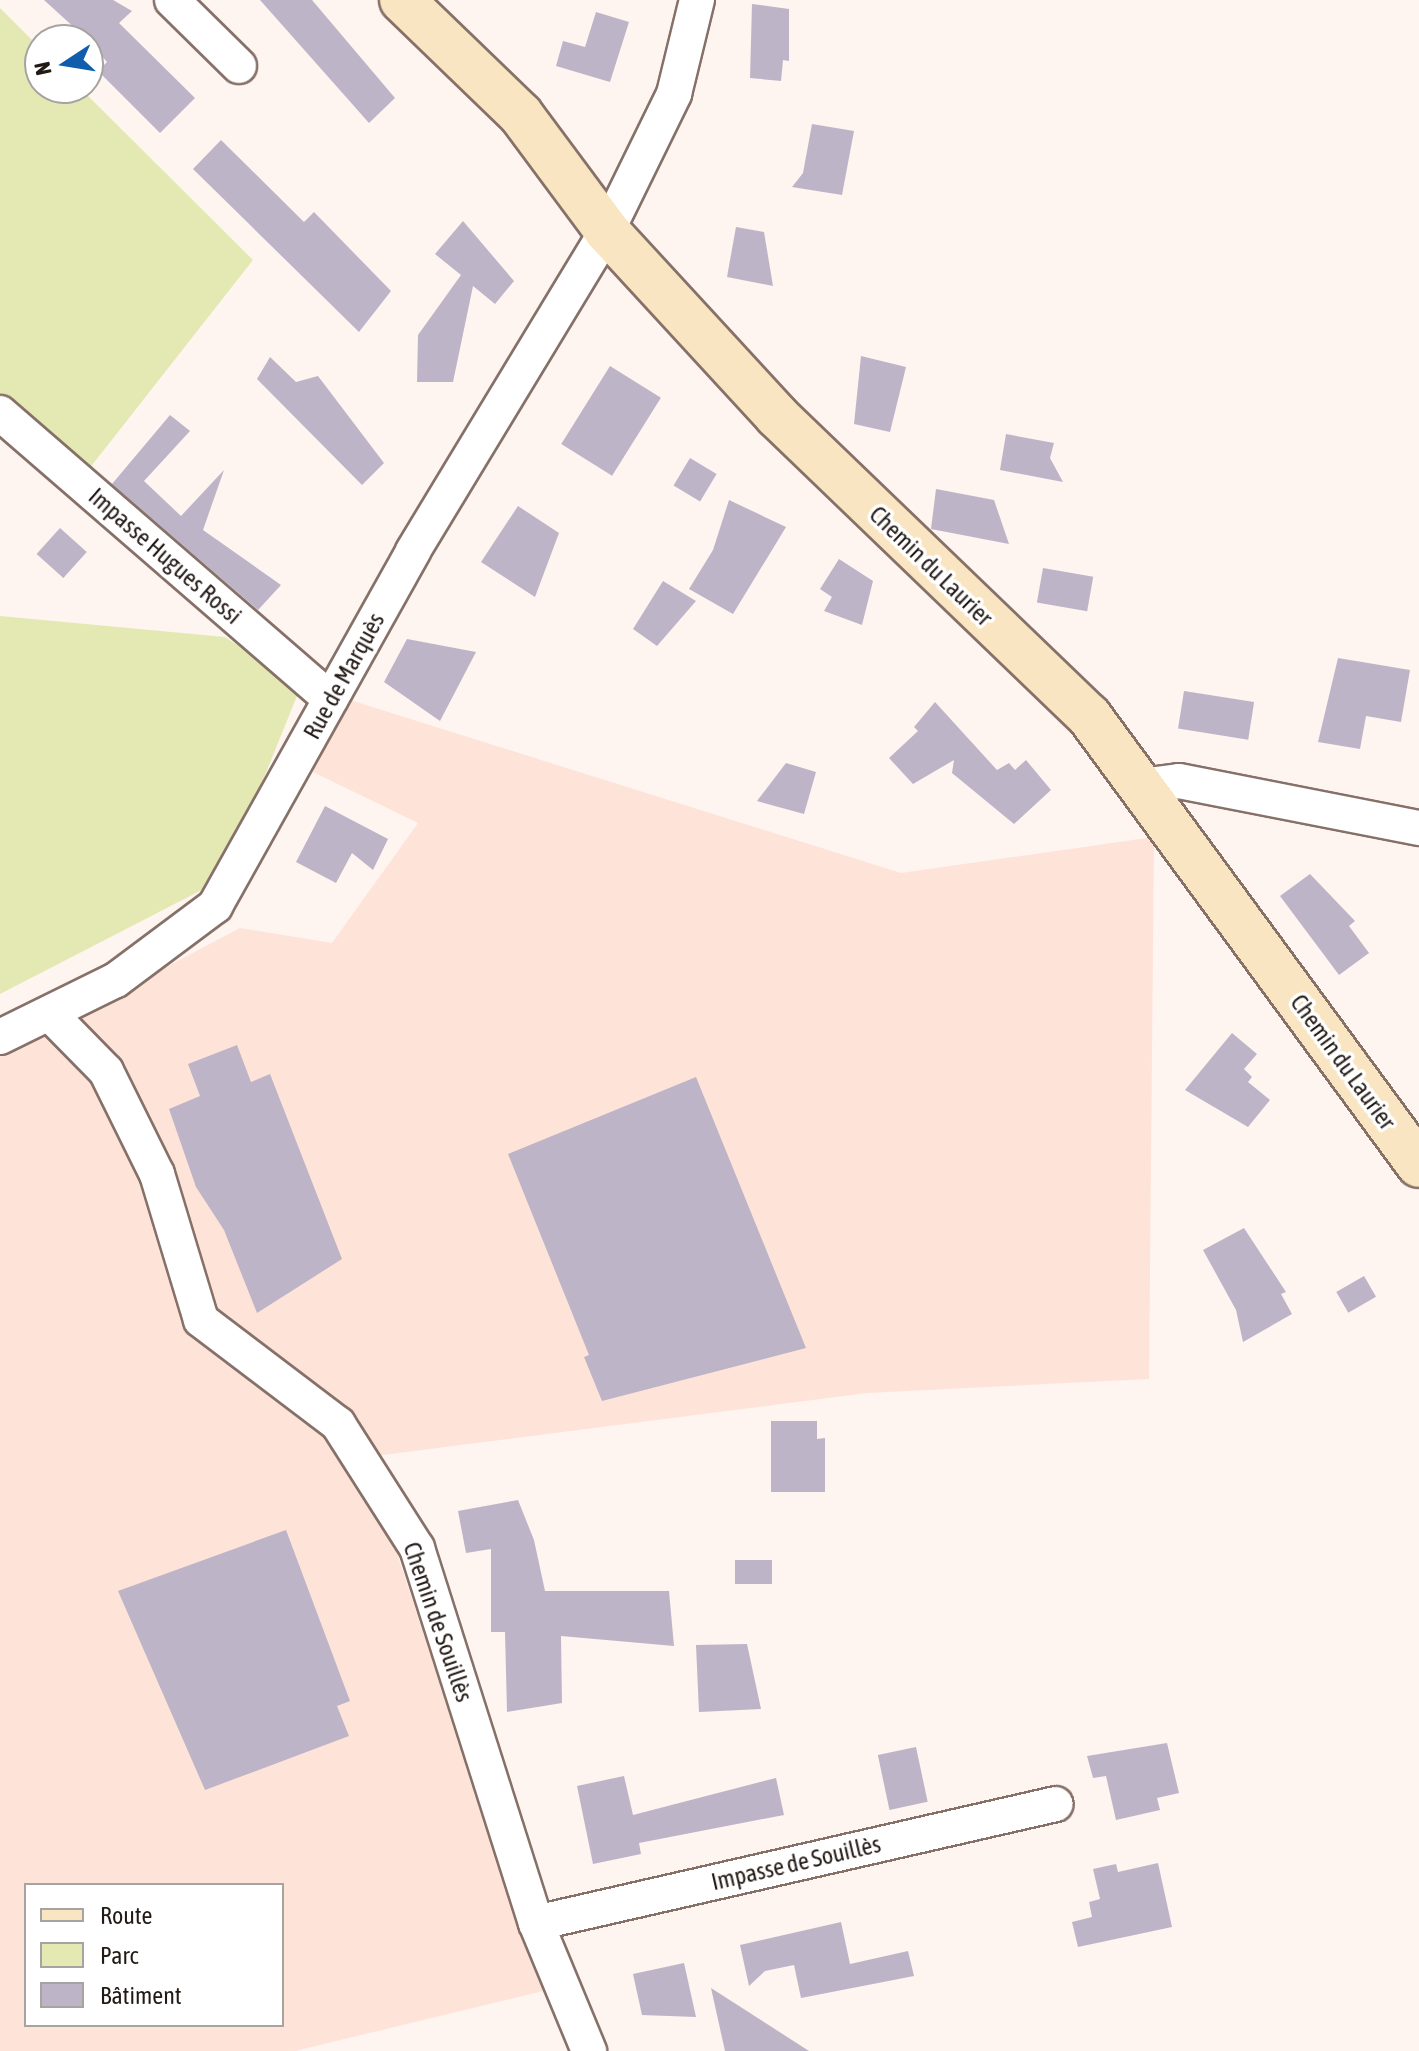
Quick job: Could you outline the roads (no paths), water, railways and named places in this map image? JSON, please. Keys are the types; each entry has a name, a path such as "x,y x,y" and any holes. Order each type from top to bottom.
{"street":[{"path":"172,0 239,66"},
{"name":"Chemin du Laurier","path":"402,0 521,115 607,231 777,416 1089,716 1419,1165"},
{"name":"Rue de Marquès","path":"0,1037 116,980 215,906 330,699 607,231 674,94 697,0"},
{"name":"Impasse Hugues Rossi","path":"0,413 330,699"},
{"path":"1140,786 1179,781 1419,828"},
{"name":"Chemin de Souillès","path":"50,1014 106,1071 157,1174 201,1320 338,1424 417,1548 536,1923 589,2051"},
{"name":"Impasse de Souillès","path":"536,1923 1056,1804"}]}
